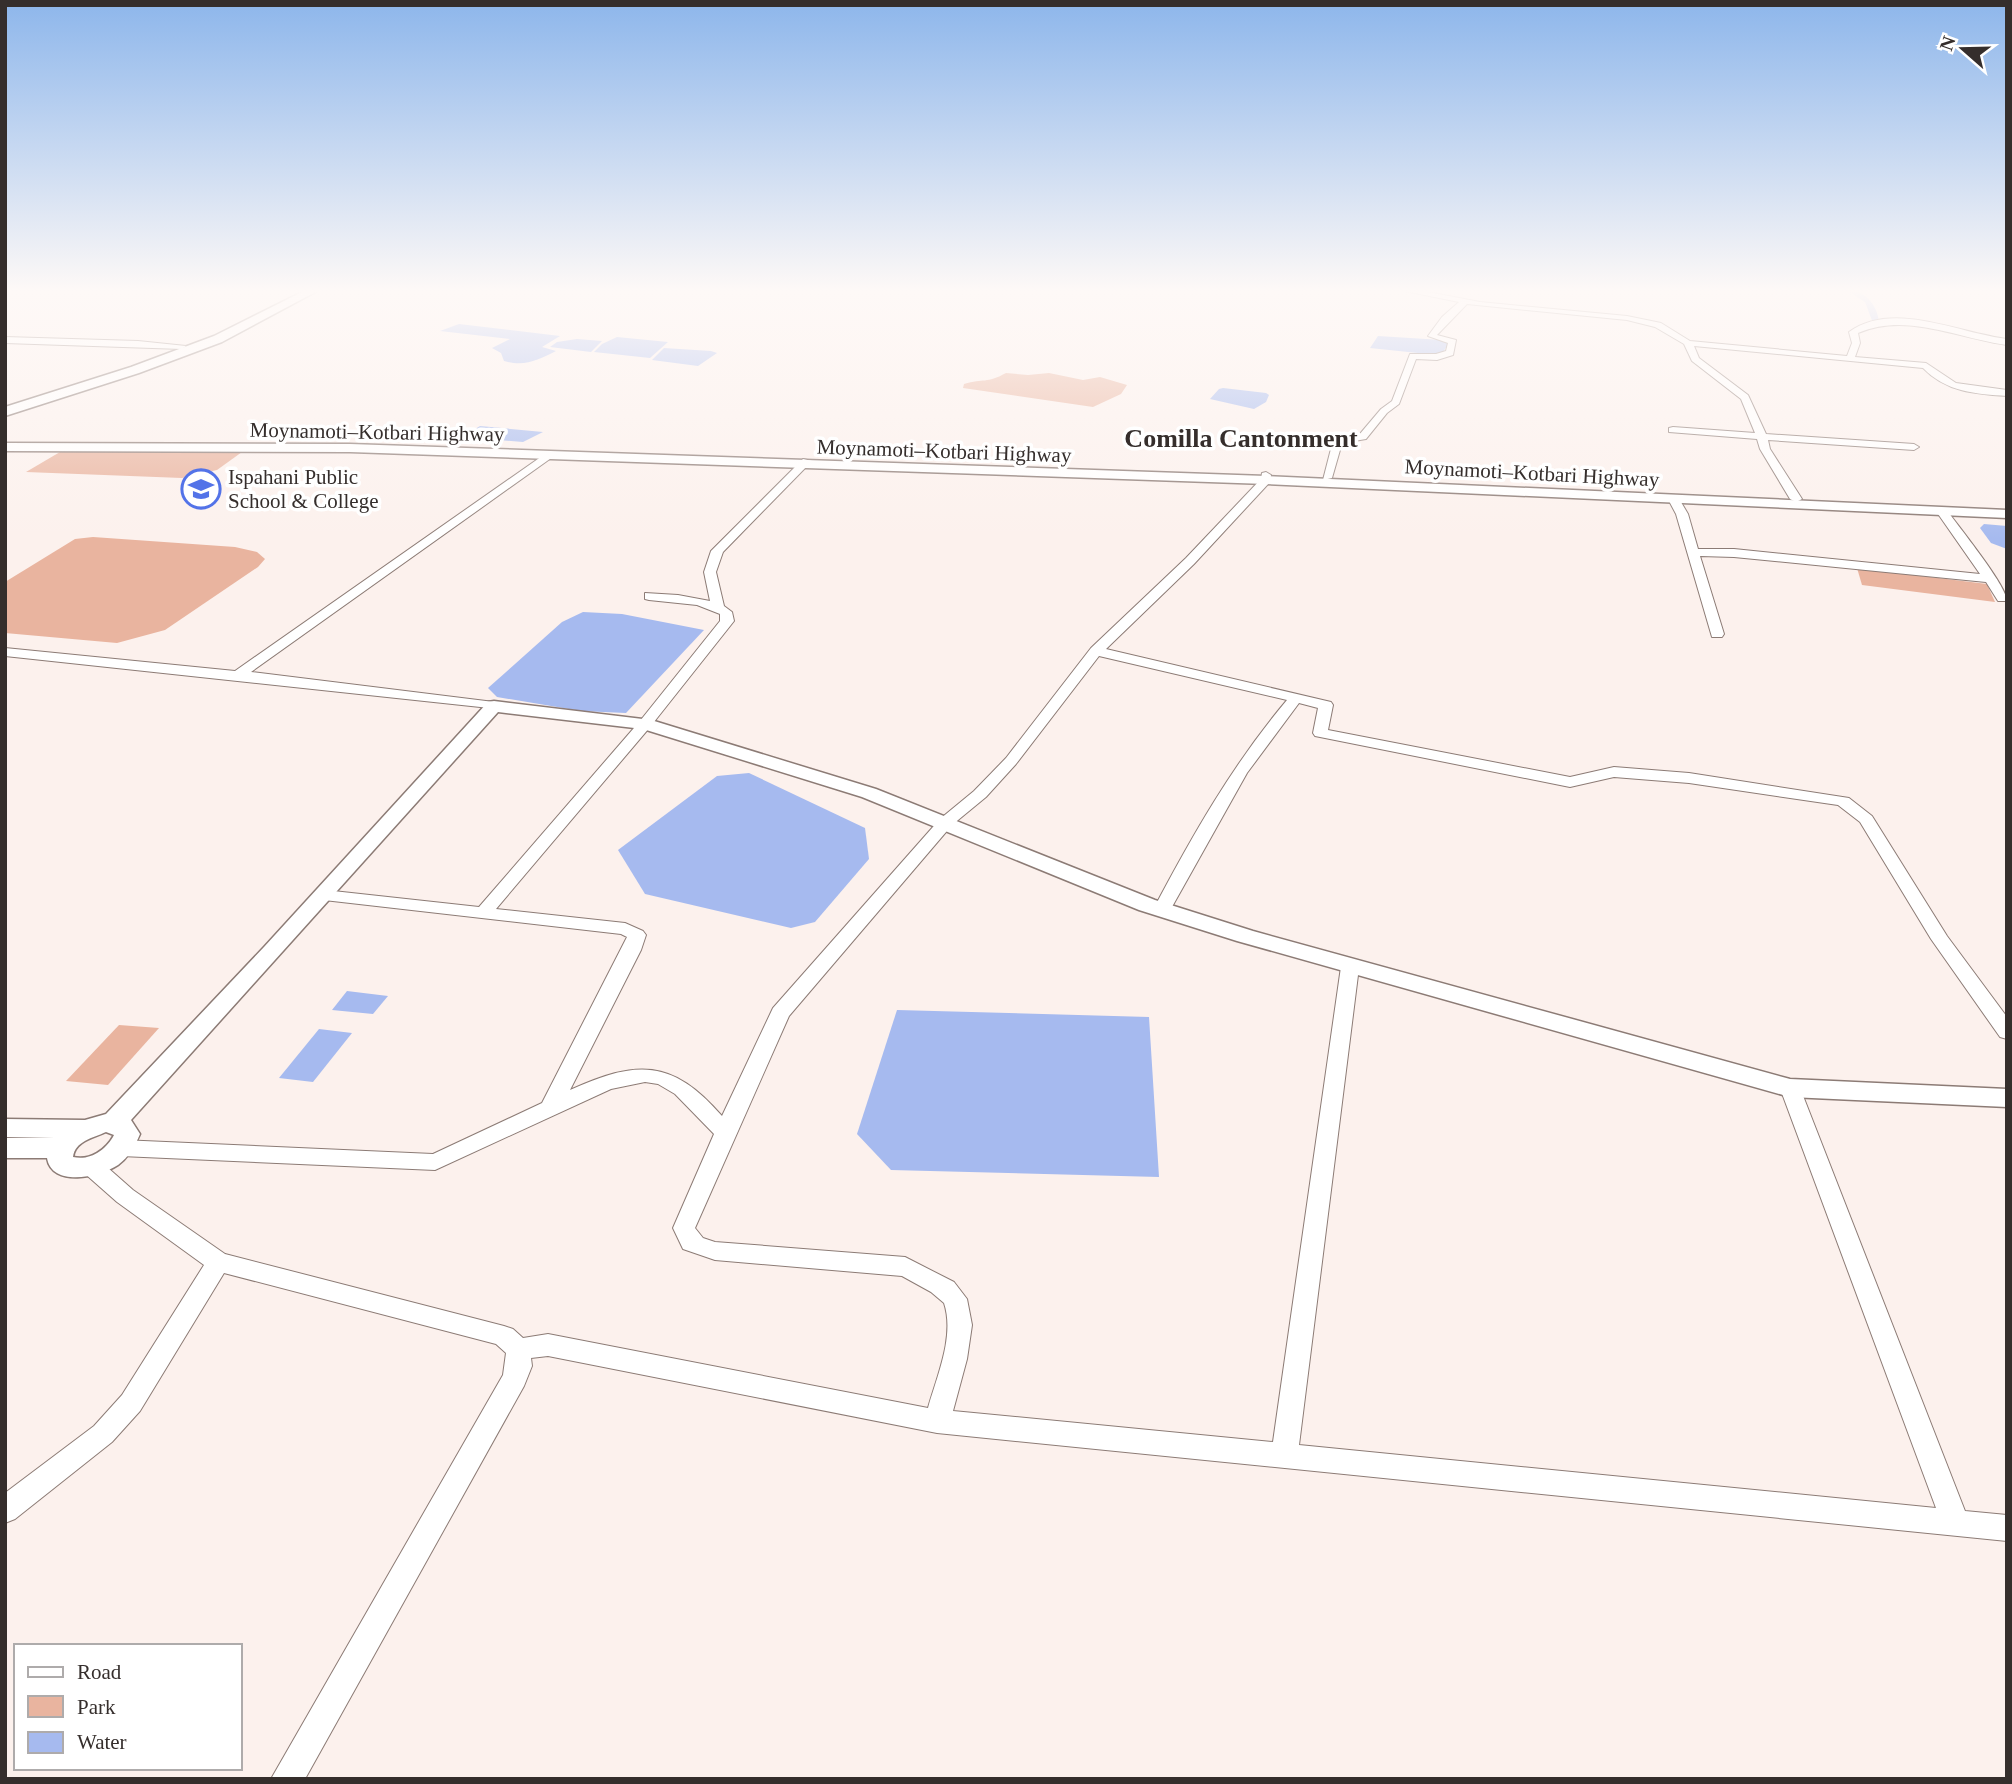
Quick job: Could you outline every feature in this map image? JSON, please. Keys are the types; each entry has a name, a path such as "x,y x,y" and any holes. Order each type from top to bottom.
{"highway":[{"path":"5,406 105,372"},
{"path":"5,412 128,372"}],"main road":[{"name":"Moynamoti–Kotbari Highway","path":"5,444 351,446 1266,478 1942,511 2007,511"},
{"name":"Moynamoti–Kotbari Highway","path":"351,446 549,456 806,463"},
{"name":"Moynamoti–Kotbari Highway","path":"1266,478 1327,478 2007,511"},
{"path":"5,1128 83,1129 113,1123 494,706 645,724 869,793 1162,910 1350,967 1472,998 1790,1088 2007,1098"},
{"path":"83,1129 65,1141 61,1148 60,1160 65,1165 80,1168 91,1166 121,1148 126,1141 125,1129 113,1123"},
{"path":"5,1148 61,1148"}],"street":[{"path":"1327,478 1338,441 1362,437 1384,411 1396,402 1407,372"},
{"path":"1712,372 1745,397 1757,420 1765,449 1796,499"},
{"path":"1931,372 1934,377 1957,388 2007,393"},
{"path":"1673,430 1914,447"},
{"path":"238,675 549,456"},
{"path":"718,608 710,572 717,551 806,463"},
{"path":"937,1420 961,1326 955,1299 927,1276 905,1266 715,1251 697,1247 688,1241 684,1228 780,1013 946,822 980,794 1011,761 1096,651 1191,561 1266,478"},
{"path":"1674,499 1717,634"},
{"path":"1942,511 2003,598"},
{"path":"1693,552 1734,552 1990,579"},
{"path":"484,912 645,724 727,621 726,612 718,608 688,600 649,596"},
{"path":"1096,651 1326,705 1320,733 1570,782 1614,772 1689,778 1843,801 1866,819 1940,939 2007,1032"},
{"path":"5,652 238,675 494,706"},
{"path":"1162,910 1216,808 1266,732 1296,698"},
{"path":"324,895 625,929 636,935 632,950 551,1108"},
{"path":"1284,1455 1350,967"},
{"path":"121,1148 435,1162 602,1084 635,1073 661,1075 685,1089 725,1133"},
{"path":"1790,1088 1956,1523"},
{"path":"91,1166 125,1196 218,1262 504,1336 518,1349 519,1366 515,1378 287,1779"},
{"path":"5,1510 103,1434 131,1403 218,1262"},
{"path":"518,1349 548,1345 937,1420 2007,1528"}],"green space":[{"path":"1006,373 1049,373 1083,380 1100,377 1127,385 1121,394 1093,407 963,388 964,384 989,380"},
{"path":"60,452 242,452 217,470 182,478 26,472"},
{"path":"93,537 235,547 257,552 265,559 258,567 165,630 117,643 5,633 5,582 75,539"},
{"path":"1857,568 1987,584 1995,602 1862,585"},
{"path":"119,1025 159,1028 108,1085 66,1081"}],"water":[{"path":"1223,388 1269,395 1266,402 1254,409 1210,399"},
{"path":"480,426 543,432 523,442 462,437"},
{"path":"1984,524 2007,526 2007,549 1991,543 1980,528"},
{"path":"583,612 622,614 704,630 626,713 581,711 497,697 488,688 562,622"},
{"path":"749,773 865,828 869,859 815,922 791,928 645,894 618,850 717,776"},
{"path":"347,991 388,996 373,1014 332,1010"},
{"path":"897,1010 1149,1017 1159,1177 891,1170 857,1134"},
{"path":"319,1029 352,1033 313,1082 279,1078"}],"place":[{"name":"Ispahani Public School & College","path":"201,489"}],"district":[{"name":"Comilla Cantonment","path":"1241,438"}]}
